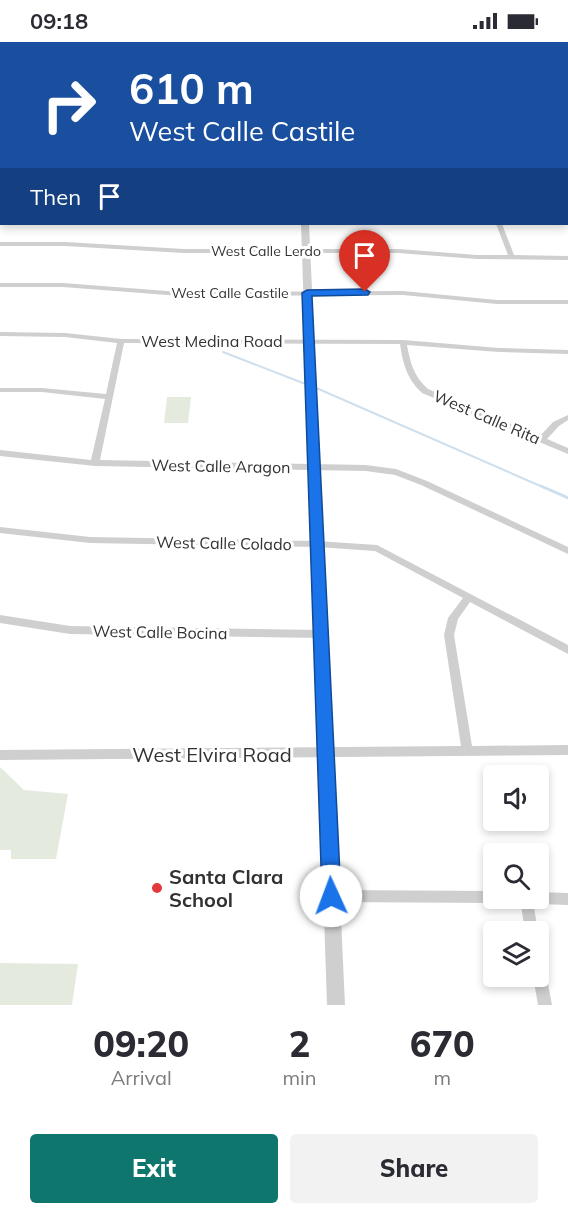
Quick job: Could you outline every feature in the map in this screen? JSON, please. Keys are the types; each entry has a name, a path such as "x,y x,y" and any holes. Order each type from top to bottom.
{"street":[{"path":"305,225 336,1005"},
{"path":"499,225 512,258"},
{"name":"West Calle Lerdo","path":"0,244 65,244 184,251 398,251 512,258 568,258"},
{"name":"West Calle Castile","path":"0,285 63,285 180,294 404,292 497,302 568,302"},
{"name":"West Medina Road","path":"0,334 65,335 121,341 403,342 532,352 568,352"},
{"path":"95,463 121,341"},
{"name":"West Calle Rita","path":"403,342 408,371 415,383 425,391 568,451"},
{"path":"0,390 42,390 108,398"},
{"path":"542,440 556,424 568,417"},
{"name":"West Calle Aragon","path":"0,453 95,463 369,468 396,471 568,552"},
{"name":"West Calle Colado","path":"0,530 90,540 317,544 377,548 568,650"},
{"path":"467,751 449,635 453,618 469,597"},
{"name":"West Calle Bocina","path":"0,619 70,630 321,634"},
{"name":"West Elvira Road","path":"0,755 568,750"},
{"path":"331,896 483,897"},
{"path":"549,898 568,899"},
{"path":"542,987 545,1005"}],"shaded area":[{"path":"167,397 191,397 188,423 164,423"},
{"path":"0,767 24,790 68,794 56,859 11,859 11,850 0,850"},
{"path":"0,963 78,964 72,1005 0,1005"}],"waterway":[{"path":"223,352 308,385"},
{"path":"314,387 545,488"},
{"path":"541,486 568,498"}],"place":[{"name":"Santa Clara School","path":"157,888"}],"route":[{"path":"331,896 307,293 365,292"}]}
